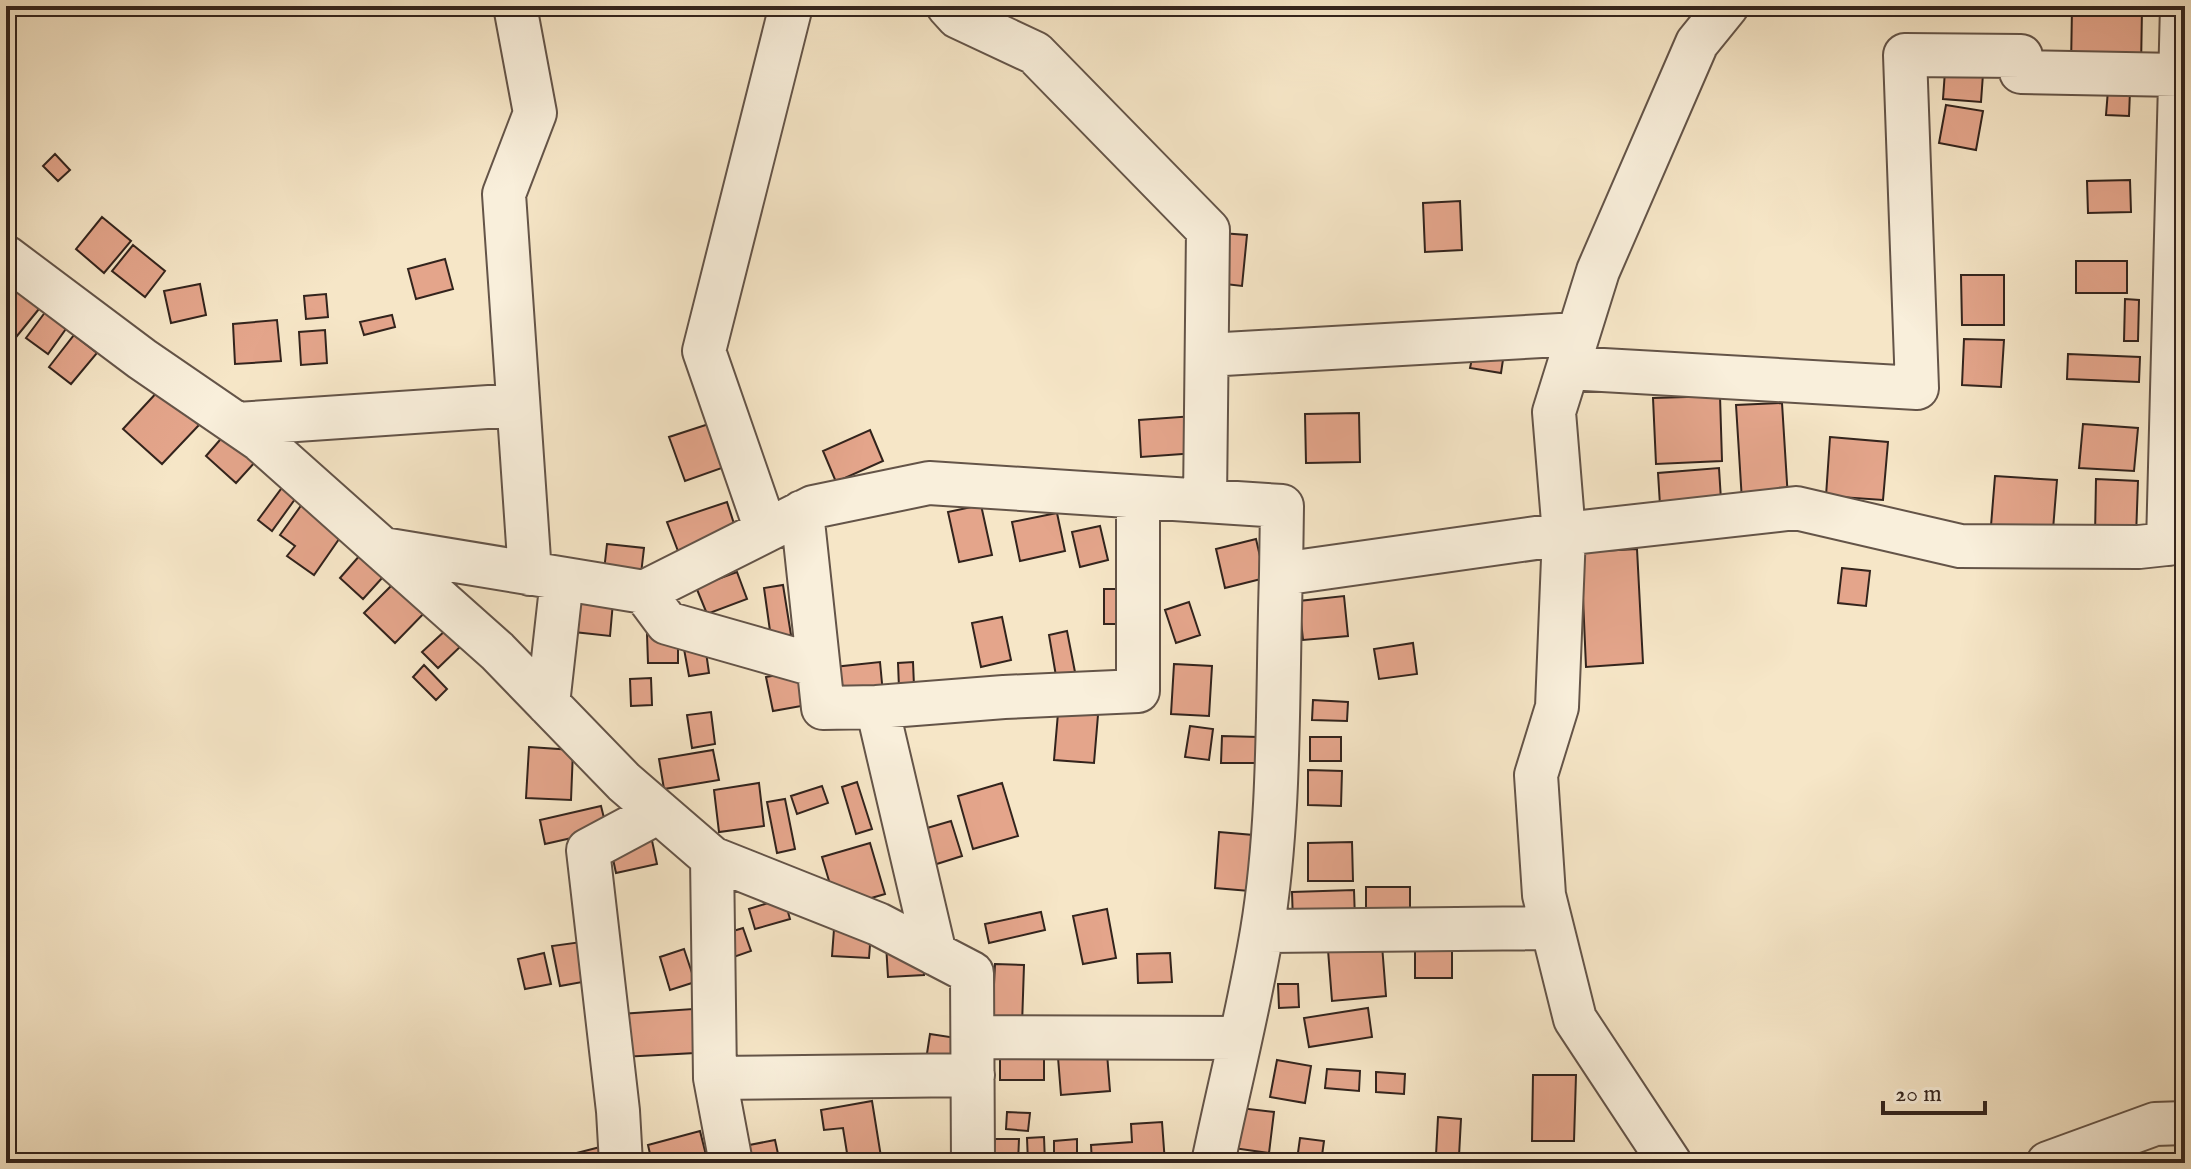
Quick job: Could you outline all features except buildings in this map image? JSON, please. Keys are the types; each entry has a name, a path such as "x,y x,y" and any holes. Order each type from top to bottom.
{"street":[{"path":"515,6 535,113 504,194 518,405 546,576 548,704"},
{"path":"791,6 704,351 784,521 818,666 823,708 1138,691 1138,497"},
{"path":"948,6 958,17 1035,53 1208,230 1205,501"},
{"path":"1670,1163 1575,1019 1544,895 1536,775 1557,707 1564,534 1554,412 1598,271 1697,43 1727,6"},
{"path":"1281,574 1564,534 1796,508 1960,546 2139,547 2177,543 2182,6"},
{"path":"1207,355 1573,351 1917,388 1905,55 2021,56 2021,72 2179,75"},
{"path":"6,257 142,359 260,440 497,651 624,782 712,858 878,924 972,973 973,1163"},
{"path":"237,424 518,405"},
{"path":"383,549 644,592 813,507 929,483 1282,506 1273,826 1262,931 1213,1163"},
{"path":"644,592 667,623 818,666"},
{"path":"877,707 935,954"},
{"path":"621,1163 588,850 659,812"},
{"path":"712,858 715,1078 731,1163"},
{"path":"1262,931 1552,928"},
{"path":"715,1078 1239,1038"},
{"path":"2048,1163 2155,1124 2185,1123"}]}
